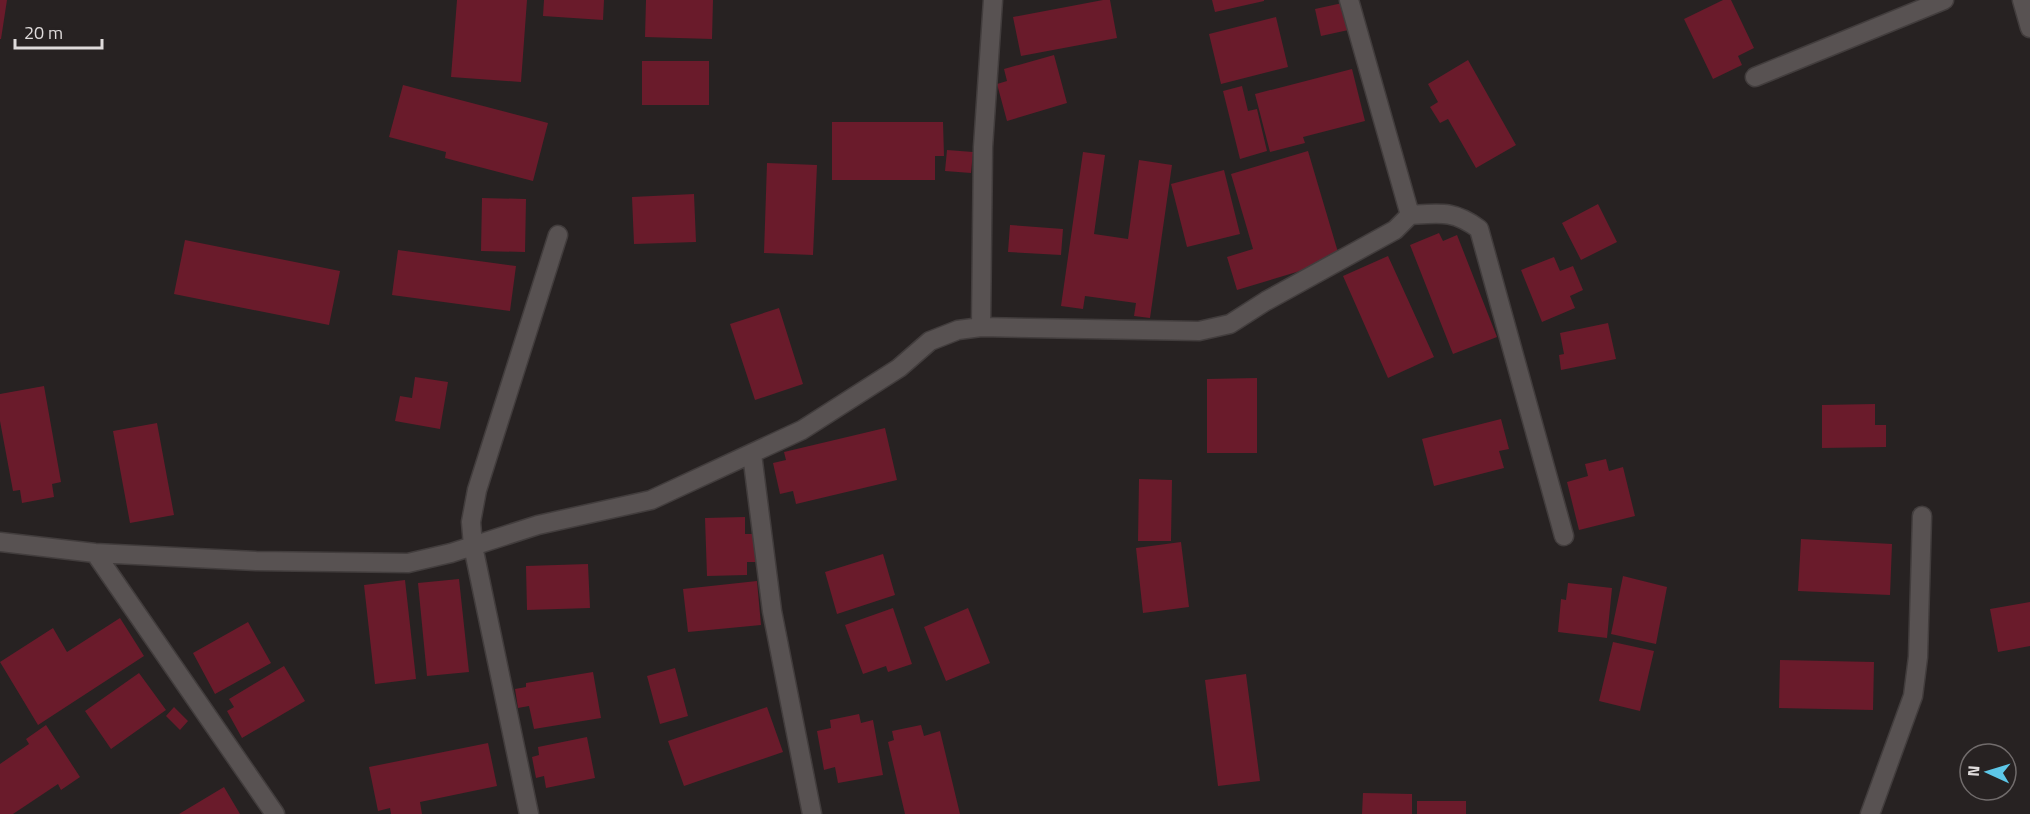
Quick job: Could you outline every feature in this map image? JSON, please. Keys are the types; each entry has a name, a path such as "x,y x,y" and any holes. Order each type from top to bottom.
{"street":[{"path":"981,327 983,147 993,0"},
{"path":"1349,0 1410,215"},
{"path":"1755,77 1944,0"},
{"path":"2022,0 2030,28"},
{"path":"0,542 95,553 256,561 408,563 473,546 538,525 651,500 802,430 899,368 930,341 958,330 981,327 1199,331 1230,324 1266,301 1395,230 1410,215 1446,212 1464,218 1479,229 1564,536"},
{"path":"528,814 473,546 471,522 477,490 558,234"},
{"path":"752,454 772,611 812,814"},
{"path":"1870,814 1913,696 1918,657 1923,516"},
{"path":"95,553 274,814"}],"building":[{"path":"0,0 7,0 1,39 0,39"},
{"path":"457,0 527,0 521,82 451,77"},
{"path":"544,0 604,0 603,20 543,16"},
{"path":"646,0 713,0 712,39 645,37"},
{"path":"1110,0 1117,38 1021,56 1013,17"},
{"path":"1212,0 1264,0 1264,1 1215,12"},
{"path":"1723,0 1731,0 1754,48 1738,56 1742,65 1713,79 1684,19"},
{"path":"1347,2 1353,29 1321,36 1315,9"},
{"path":"1276,17 1288,67 1221,84 1209,34"},
{"path":"1054,55 1067,103 1007,121 997,84 1007,81 1004,69"},
{"path":"1468,60 1516,145 1476,168 1448,119 1440,123 1430,107 1438,102 1428,84"},
{"path":"642,61 709,61 709,105 642,105"},
{"path":"1352,69 1365,121 1303,137 1305,143 1270,152 1255,94"},
{"path":"403,85 548,123 533,181 445,158 446,152 389,137"},
{"path":"1242,86 1248,111 1257,109 1267,151 1240,159 1223,91"},
{"path":"832,122 943,122 944,156 935,156 935,180 832,180"},
{"path":"947,150 973,152 971,173 945,171"},
{"path":"1308,151 1340,259 1237,290 1227,257 1253,249 1231,174"},
{"path":"1083,152 1105,155 1094,234 1128,239 1139,160 1172,165 1150,318 1134,316 1136,303 1085,296 1083,309 1061,306"},
{"path":"767,163 817,165 813,255 764,253"},
{"path":"1224,170 1240,234 1187,247 1171,184"},
{"path":"694,194 696,242 634,244 632,197"},
{"path":"482,198 526,199 525,252 481,251"},
{"path":"1598,204 1617,242 1581,260 1562,223"},
{"path":"1010,225 1063,229 1061,255 1008,252"},
{"path":"1439,233 1443,241 1457,235 1497,337 1453,354 1410,245"},
{"path":"185,240 340,271 329,325 174,294"},
{"path":"398,250 516,266 510,311 392,295"},
{"path":"1388,256 1434,357 1388,378 1343,276"},
{"path":"1554,257 1560,271 1573,266 1583,290 1570,296 1575,308 1542,322 1521,270"},
{"path":"779,308 803,384 755,400 730,324"},
{"path":"1608,323 1616,359 1561,370 1559,355 1564,354 1560,333"},
{"path":"415,377 448,382 440,429 395,421 400,396 412,398"},
{"path":"1257,378 1257,453 1207,453 1207,379"},
{"path":"44,386 61,482 52,484 54,497 22,503 20,490 13,491 0,421 0,394"},
{"path":"1875,404 1875,425 1886,425 1886,447 1822,448 1822,405"},
{"path":"1501,419 1509,449 1499,451 1504,468 1434,486 1422,439"},
{"path":"157,423 174,515 130,523 113,431"},
{"path":"885,428 897,480 796,504 793,491 780,494 773,463 786,460 784,452"},
{"path":"1606,459 1609,471 1623,467 1635,516 1579,530 1567,482 1588,476 1585,464"},
{"path":"1139,479 1172,480 1171,541 1138,541"},
{"path":"745,517 745,534 755,534 756,562 747,562 747,575 707,576 705,518"},
{"path":"1801,539 1892,544 1890,595 1798,591"},
{"path":"1181,542 1189,607 1143,613 1136,548"},
{"path":"883,554 895,595 837,614 825,572"},
{"path":"588,564 590,608 527,610 526,566"},
{"path":"1623,576 1667,587 1656,644 1611,634"},
{"path":"459,579 469,672 427,676 418,583"},
{"path":"405,580 416,679 375,684 364,585"},
{"path":"757,581 761,625 688,632 683,589"},
{"path":"1568,583 1612,588 1607,638 1558,632 1561,599 1566,600"},
{"path":"2030,602 2030,646 1998,652 1990,609"},
{"path":"893,608 912,664 888,672 886,666 863,674 845,625"},
{"path":"968,608 990,663 946,681 924,627"},
{"path":"120,618 144,656 38,725 0,662 53,628 67,652"},
{"path":"248,622 271,663 215,694 193,653"},
{"path":"1613,642 1654,651 1640,711 1599,701"},
{"path":"1780,660 1874,662 1873,710 1779,708"},
{"path":"284,666 305,701 242,738 227,711 234,707 229,699"},
{"path":"675,668 688,716 660,724 647,676"},
{"path":"593,672 601,718 534,729 529,706 518,708 515,689 526,687 526,683"},
{"path":"139,673 166,710 111,749 85,711"},
{"path":"1246,674 1260,781 1218,786 1205,680"},
{"path":"174,707 188,721 180,730 166,716"},
{"path":"767,707 783,752 684,786 668,741"},
{"path":"859,714 861,723 873,720 883,775 838,783 835,767 824,770 817,731 831,728 830,720"},
{"path":"46,725 80,777 61,790 58,784 13,814 0,814 0,764 29,744 26,739"},
{"path":"921,725 924,736 940,731 960,814 905,814 888,742 894,740 892,731"},
{"path":"587,737 595,778 546,788 544,776 536,778 532,757 539,755 538,747"},
{"path":"488,743 497,786 420,802 422,814 391,814 390,808 378,811 369,767"},
{"path":"224,787 240,814 179,814"},
{"path":"1363,793 1412,794 1412,814 1362,814"},
{"path":"1417,801 1466,801 1466,814 1417,814"}]}
